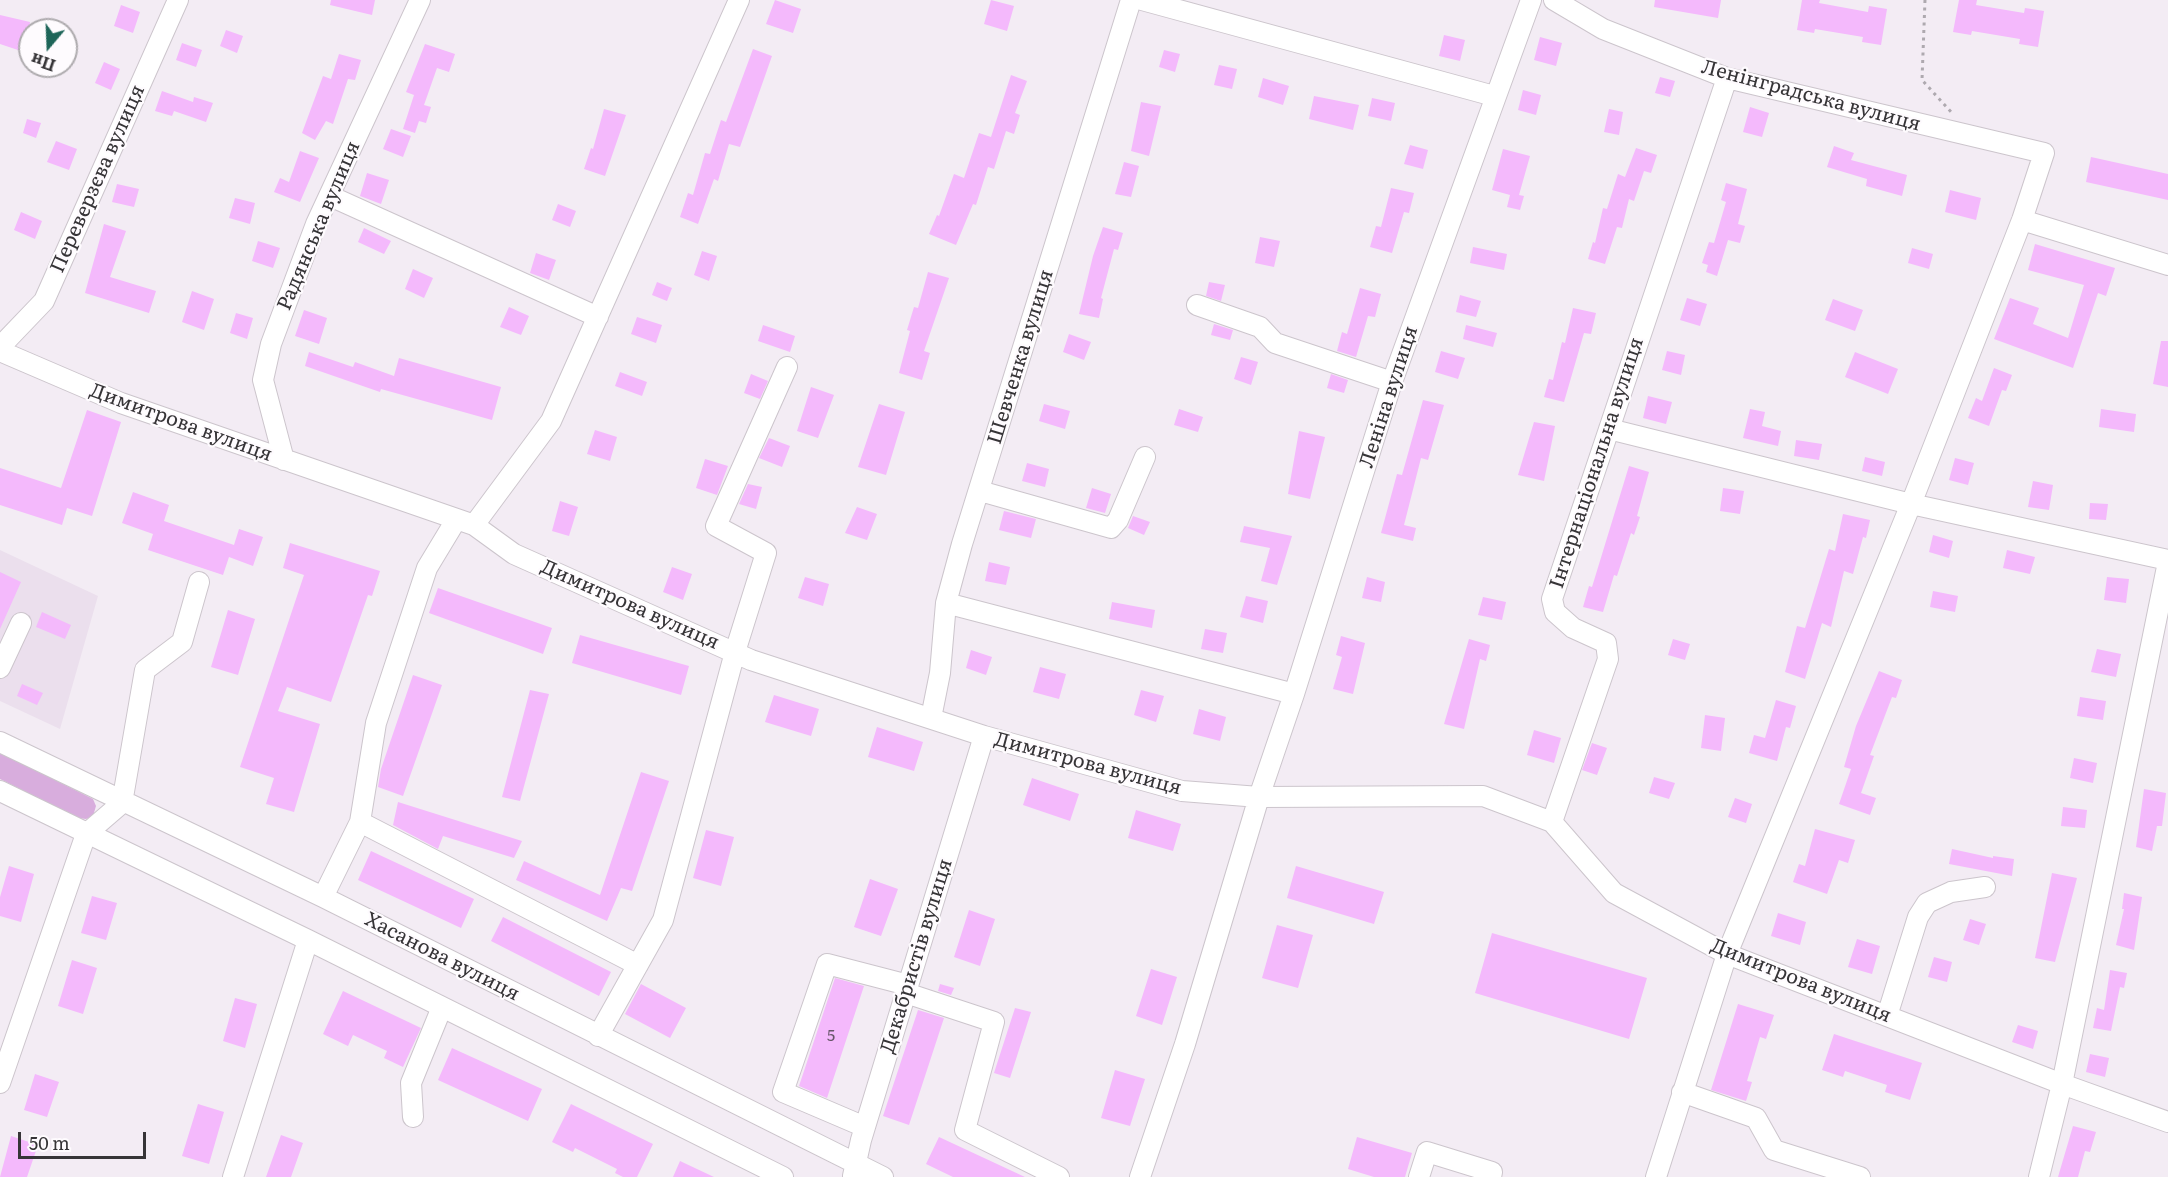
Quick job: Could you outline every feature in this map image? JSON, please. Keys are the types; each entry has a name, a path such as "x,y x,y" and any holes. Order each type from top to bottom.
{"street":[{"name":"Переверзєва вулиця","path":"0,349 44,301 178,0"},
{"name":"Радянська вулиця","path":"284,460 263,380 271,344 330,196 420,0"},
{"path":"323,897 360,822 376,723 427,568 552,421 739,0"},
{"name":"Шевченка вулиця","path":"931,718 940,673 946,603 1131,0"},
{"path":"1142,0 1494,96"},
{"name":"Леніна вулиця","path":"1140,1177 1185,1044 1259,797 1294,694 1392,382 1494,96 1531,0"},
{"name":"Ленінградська вулиця","path":"1554,0 1604,29 1726,78 2044,153 2022,220"},
{"name":"Інтернаціональна вулиця","path":"1552,822 1608,659 1606,643 1573,628 1555,612 1552,599 1726,78"},
{"path":"330,196 598,316"},
{"path":"1656,1177 1727,954 1911,504 2022,220 2168,265"},
{"path":"1197,305 1260,327 1275,344 1392,382"},
{"name":"Димитрова вулиця","path":"0,349 121,403 465,523 514,554 751,660 984,736 1182,791 1259,797 1483,796 1552,822 1614,893 1727,954 2062,1084 2168,1122"},
{"path":"598,1036 663,920 735,652 766,553 716,526 787,367"},
{"path":"1609,429 1911,504 2168,561 2062,1084 2039,1177"},
{"path":"980,491 1111,528 1118,520 1145,457"},
{"path":"0,1083 86,834 122,803 145,670 182,642 199,582"},
{"path":"946,603 1294,694"},
{"path":"0,668 21,623"},
{"name":"Декабристів вулиця","path":"855,1171 865,1127 984,736"},
{"name":"Хасанова вулиця","path":"0,742 122,803 323,897 598,1036 855,1171 883,1177"},
{"path":"0,791 308,940 783,1177"},
{"path":"360,822 638,965"},
{"path":"1887,1016 1918,917 1927,903 1951,892 1984,887"},
{"path":"233,1177 308,940"},
{"path":"865,1127 783,1092 827,964 907,989 994,1022 965,1130 1059,1177"},
{"path":"413,1117 411,1083 442,1007"},
{"path":"1682,1092 1756,1118 1773,1150 1860,1177"},
{"path":"1419,1177 1426,1152 1492,1172 1491,1177"}],"path":[{"path":"1925,0 1922,80 1956,117"}],"shaded area":[{"path":"0,550 98,596 60,729 0,701"},
{"path":"0,752 93,799 96,806 93,816 86,819 78,818 0,779"}],"building":[{"path":"331,0 375,0 372,15 330,5"},
{"path":"775,0 801,9 793,33 766,24"},
{"path":"991,0 1014,6 1007,31 984,24"},
{"path":"1655,0 1721,0 1718,18 1654,7"},
{"path":"1802,0 1820,0 1819,3 1868,12 1869,6 1887,9 1881,45 1862,42 1863,37 1815,29 1814,33 1797,30"},
{"path":"1959,0 1977,0 1976,5 2024,13 2025,8 2044,11 2038,47 2019,44 2020,39 1972,31 1971,35 1953,32"},
{"path":"121,5 140,12 133,33 114,26"},
{"path":"0,15 18,19 18,50 0,44"},
{"path":"226,30 243,36 237,53 220,46"},
{"path":"1444,35 1465,40 1460,61 1439,56"},
{"path":"1540,37 1562,43 1556,66 1534,60"},
{"path":"182,43 202,50 196,67 176,60"},
{"path":"425,44 455,54 449,72 437,68 424,105 431,107 426,123 419,121 415,133 403,129 414,95 406,92"},
{"path":"753,49 772,56 740,147 729,144 718,181 714,179 698,224 680,217 688,193 693,195 705,153 710,154 721,120 726,122"},
{"path":"1164,50 1180,54 1175,72 1159,67"},
{"path":"339,54 361,60 355,80 348,79 333,124 326,121 315,140 302,133 323,76 331,79"},
{"path":"104,62 120,69 111,90 95,83"},
{"path":"1219,65 1237,69 1232,89 1214,85"},
{"path":"1011,75 1027,81 1015,113 1020,115 1014,134 1006,131 994,169 988,167 976,205 973,204 956,245 929,234 937,215 939,216 954,174 964,178 979,133 991,137"},
{"path":"1660,77 1675,81 1670,97 1655,93"},
{"path":"1263,78 1289,86 1283,105 1258,97"},
{"path":"1523,90 1541,95 1536,115 1518,110"},
{"path":"162,91 193,102 194,97 213,103 206,122 174,111 172,116 155,111"},
{"path":"1314,96 1359,105 1353,130 1309,119"},
{"path":"1372,98 1395,103 1391,121 1368,116"},
{"path":"1141,102 1161,106 1149,156 1131,151"},
{"path":"1750,107 1769,113 1762,137 1743,132"},
{"path":"604,109 626,115 605,176 584,169 591,148 593,149"},
{"path":"1609,109 1623,112 1619,135 1604,132"},
{"path":"27,119 41,123 36,138 23,133"},
{"path":"391,129 411,136 403,157 383,149"},
{"path":"56,141 77,149 69,170 47,162"},
{"path":"1410,145 1428,150 1423,169 1404,164"},
{"path":"1834,146 1854,153 1851,160 1907,175 1902,196 1866,186 1867,179 1827,167"},
{"path":"1636,148 1657,155 1651,173 1644,171 1634,201 1629,199 1622,228 1617,227 1605,264 1588,259 1593,242 1595,243 1603,208 1607,209 1618,174 1625,177"},
{"path":"1503,149 1530,156 1519,195 1524,196 1520,210 1507,207 1510,195 1492,190"},
{"path":"300,151 319,158 300,202 274,192 280,178 289,182"},
{"path":"2091,157 2168,174 2168,200 2086,182"},
{"path":"1124,162 1139,166 1131,197 1115,194"},
{"path":"367,173 389,180 381,204 360,196"},
{"path":"1726,183 1747,189 1738,224 1745,226 1740,243 1728,240 1717,276 1706,272 1708,265 1702,263 1709,242 1714,243 1726,202 1721,200"},
{"path":"117,184 139,189 134,207 112,202"},
{"path":"1391,188 1414,193 1409,213 1404,212 1392,253 1370,247 1376,226 1381,227"},
{"path":"1950,190 1981,198 1976,220 1945,212"},
{"path":"235,198 255,203 250,224 229,218"},
{"path":"558,204 576,211 570,227 552,220"},
{"path":"21,212 42,221 35,239 14,230"},
{"path":"104,224 126,231 110,277 156,291 149,313 85,293"},
{"path":"1103,227 1123,233 1118,250 1114,249 1101,298 1103,299 1099,318 1079,314 1093,256"},
{"path":"364,228 391,241 384,254 358,242"},
{"path":"1260,237 1280,241 1274,267 1255,263"},
{"path":"258,241 280,248 273,268 252,261"},
{"path":"2035,244 2115,268 2106,296 2098,293 2073,368 1994,339 2010,298 2039,308 2033,324 2068,338 2084,285 2028,270"},
{"path":"1473,247 1507,254 1504,270 1470,263"},
{"path":"1912,248 1933,254 1929,269 1908,263"},
{"path":"702,251 717,256 709,281 694,275"},
{"path":"536,253 556,260 549,280 530,273"},
{"path":"413,269 433,278 424,298 405,289"},
{"path":"928,272 949,278 924,351 930,353 922,380 899,373 910,331 907,330 914,307 918,308"},
{"path":"657,282 672,288 667,301 652,295"},
{"path":"1209,282 1225,285 1221,301 1206,296"},
{"path":"1360,288 1381,294 1375,317 1368,316 1356,357 1337,351 1342,332 1347,334"},
{"path":"192,291 214,299 204,330 182,322"},
{"path":"1460,295 1481,301 1476,317 1456,312"},
{"path":"1687,298 1707,304 1700,326 1680,320"},
{"path":"1833,299 1863,310 1855,331 1825,320"},
{"path":"509,307 529,316 521,335 500,327"},
{"path":"1573,308 1596,313 1591,334 1584,333 1564,402 1544,397 1549,379 1553,380"},
{"path":"304,310 327,318 319,344 295,336"},
{"path":"236,313 253,318 247,339 230,333"},
{"path":"637,317 662,325 656,343 631,334"},
{"path":"1214,324 1233,330 1230,340 1211,335"},
{"path":"763,325 795,336 790,352 758,341"},
{"path":"1466,325 1497,333 1493,347 1463,339"},
{"path":"1069,334 1091,342 1084,360 1063,352"},
{"path":"2161,341 2168,341 2168,387 2153,384"},
{"path":"1441,351 1465,358 1458,379 1435,372"},
{"path":"1667,351 1685,355 1681,375 1662,370"},
{"path":"309,352 353,367 355,362 394,376 399,358 501,387 492,420 381,389 380,392 305,366"},
{"path":"1855,352 1898,369 1888,394 1845,377"},
{"path":"1241,357 1258,362 1251,385 1234,379"},
{"path":"1994,368 2012,375 2006,391 2002,390 1989,426 1968,418 1976,398 1982,401"},
{"path":"620,372 647,382 642,396 615,386"},
{"path":"751,374 768,381 760,399 744,393"},
{"path":"1331,374 1348,380 1344,393 1327,388"},
{"path":"811,387 834,395 818,438 797,431"},
{"path":"1648,396 1672,402 1666,424 1643,418"},
{"path":"1423,400 1444,405 1428,460 1421,458 1404,525 1416,528 1413,541 1381,533 1397,474 1402,475"},
{"path":"879,404 905,412 886,475 858,467"},
{"path":"1044,404 1070,411 1065,429 1039,421"},
{"path":"1179,409 1203,417 1198,432 1174,425"},
{"path":"1750,409 1765,412 1762,426 1781,431 1778,446 1743,438"},
{"path":"2101,409 2136,414 2134,432 2099,427"},
{"path":"87,410 121,422 92,516 67,508 62,525 0,505 0,468 61,488"},
{"path":"1534,422 1555,426 1544,481 1518,475"},
{"path":"595,430 617,437 610,461 587,454"},
{"path":"1299,431 1325,437 1310,499 1288,494"},
{"path":"769,438 790,446 782,467 759,458"},
{"path":"1796,440 1822,444 1819,460 1794,456"},
{"path":"1865,457 1885,462 1882,476 1862,471"},
{"path":"1955,458 1974,463 1968,485 1949,480"},
{"path":"705,459 728,466 717,495 696,488"},
{"path":"1027,463 1049,469 1045,487 1022,481"},
{"path":"1629,466 1649,472 1637,516 1640,517 1634,535 1631,533 1617,576 1614,575 1603,612 1583,607 1589,586 1592,587"},
{"path":"2033,481 2053,485 2049,510 2028,507"},
{"path":"748,484 762,487 756,509 739,504"},
{"path":"1092,488 1111,494 1105,513 1086,508"},
{"path":"1723,488 1744,491 1740,514 1720,511"},
{"path":"133,492 169,505 164,521 234,545 239,529 263,537 253,566 229,557 223,575 148,550 153,534 122,523"},
{"path":"560,501 578,507 569,536 552,531"},
{"path":"2090,503 2108,504 2106,520 2089,519"},
{"path":"857,507 877,514 867,540 845,533"},
{"path":"1004,511 1036,519 1031,538 999,530"},
{"path":"1843,514 1870,520 1866,538 1863,537 1853,574 1844,571 1831,627 1822,623 1805,679 1785,672 1797,626 1805,628 1829,549 1835,551"},
{"path":"1133,516 1150,522 1144,535 1128,528"},
{"path":"1244,526 1292,536 1277,585 1261,581 1270,548 1240,542"},
{"path":"1933,535 1953,541 1949,558 1929,552"},
{"path":"290,543 380,571 372,596 368,595 331,702 287,687 278,711 320,724 294,812 266,804 274,778 240,767 304,575 283,568"},
{"path":"2007,550 2035,557 2030,574 2003,568"},
{"path":"989,562 1010,567 1006,585 985,581"},
{"path":"672,567 692,574 683,600 663,592"},
{"path":"0,572 21,582 0,629"},
{"path":"805,577 829,584 823,606 798,598"},
{"path":"1367,577 1385,582 1381,602 1362,598"},
{"path":"2107,577 2129,579 2126,603 2104,600"},
{"path":"438,588 552,628 543,654 429,613"},
{"path":"1933,591 1958,596 1955,612 1930,607"},
{"path":"1246,596 1268,601 1263,623 1240,617"},
{"path":"1483,597 1506,602 1502,620 1478,615"},
{"path":"1112,602 1155,610 1152,628 1109,619"},
{"path":"228,610 255,619 238,675 211,667"},
{"path":"42,612 71,625 65,639 36,627"},
{"path":"1205,629 1227,633 1223,653 1201,649"},
{"path":"580,635 689,666 681,695 572,663"},
{"path":"1341,636 1365,643 1353,694 1333,689 1342,657 1336,655"},
{"path":"1469,639 1490,645 1486,661 1480,659 1464,729 1444,724"},
{"path":"1673,639 1690,644 1685,660 1668,655"},
{"path":"2097,649 2121,654 2116,677 2091,672"},
{"path":"971,650 992,657 986,675 966,668"},
{"path":"1040,667 1066,674 1059,699 1033,692"},
{"path":"1879,671 1902,680 1896,698 1892,697 1870,755 1874,756 1861,793 1876,798 1870,815 1839,804 1851,769 1844,767 1856,726"},
{"path":"413,675 442,685 403,796 378,787 381,769"},
{"path":"22,684 43,693 37,705 17,696"},
{"path":"530,690 549,694 520,801 502,797"},
{"path":"1141,690 1164,696 1156,722 1134,715"},
{"path":"774,695 819,709 811,736 765,722"},
{"path":"2080,697 2106,701 2103,720 2077,716"},
{"path":"1776,700 1796,706 1790,728 1786,727 1777,761 1749,753 1754,735 1765,738"},
{"path":"1199,709 1226,717 1220,741 1193,734"},
{"path":"1705,715 1725,718 1721,751 1701,748"},
{"path":"877,727 923,742 914,771 868,757"},
{"path":"1534,730 1561,738 1554,763 1527,755"},
{"path":"1592,743 1607,748 1597,775 1582,770"},
{"path":"2074,758 2097,763 2093,783 2070,778"},
{"path":"641,772 669,781 632,891 621,888 607,921 516,880 524,861 600,895"},
{"path":"1654,777 1675,783 1669,799 1649,793"},
{"path":"1032,778 1079,794 1070,821 1023,805"},
{"path":"2144,789 2166,793 2162,826 2157,826 2152,851 2136,847"},
{"path":"1735,798 1752,804 1746,823 1728,817"},
{"path":"398,802 522,841 514,858 443,836 438,849 393,825"},
{"path":"2063,807 2087,810 2085,828 2061,826"},
{"path":"1136,810 1181,824 1173,851 1128,838"},
{"path":"1815,829 1855,840 1848,863 1839,860 1827,894 1793,882 1799,864 1805,866"},
{"path":"706,830 734,837 721,886 693,878"},
{"path":"1952,849 1993,858 1993,856 2014,859 2012,876 1949,864"},
{"path":"371,851 474,899 461,928 358,880"},
{"path":"9,866 34,874 21,922 0,916 0,897"},
{"path":"1296,866 1384,892 1374,924 1287,898"},
{"path":"2052,873 2077,878 2055,962 2035,958"},
{"path":"870,879 898,889 881,936 854,927"},
{"path":"2124,893 2142,897 2134,950 2116,945 2124,909 2122,909"},
{"path":"92,896 117,903 106,940 81,933"},
{"path":"969,910 995,919 980,966 954,957"},
{"path":"1778,913 1806,922 1800,945 1771,936"},
{"path":"503,917 611,972 599,996 491,941"},
{"path":"1970,919 1986,924 1979,945 1963,940"},
{"path":"1277,925 1313,935 1298,988 1262,978"},
{"path":"1492,933 1647,978 1629,1039 1475,993"},
{"path":"1857,939 1880,946 1872,974 1848,967"},
{"path":"1934,957 1952,962 1947,982 1928,977"},
{"path":"72,960 97,968 83,1014 58,1006"},
{"path":"1151,969 1177,977 1162,1025 1136,1016"},
{"path":"2110,970 2127,973 2124,988 2120,987 2111,1031 2093,1028 2097,1008 2104,1010"},
{"path":"835,978 864,986 827,1098 799,1086"},
{"path":"641,984 686,1008 670,1038 625,1014"},
{"path":"940,984 954,988 951,995 938,991"},
{"path":"343,991 421,1028 403,1067 384,1058 387,1051 353,1035 348,1046 323,1034"},
{"path":"235,998 257,1004 245,1048 223,1041"},
{"path":"1738,1004 1774,1015 1766,1039 1760,1037 1747,1081 1752,1082 1746,1101 1711,1090"},
{"path":"1015,1008 1031,1012 1010,1078 994,1073"},
{"path":"918,1010 944,1018 909,1125 883,1116"},
{"path":"2018,1025 2038,1031 2033,1049 2012,1042"},
{"path":"1834,1034 1922,1063 1910,1100 1885,1092 1887,1085 1845,1071 1843,1077 1822,1070"},
{"path":"452,1048 542,1089 528,1121 438,1080"},
{"path":"2090,1054 2109,1058 2105,1077 2086,1072"},
{"path":"1115,1070 1145,1079 1130,1126 1101,1118"},
{"path":"35,1074 59,1082 47,1117 24,1110"},
{"path":"198,1104 224,1112 209,1164 182,1156"},
{"path":"571,1104 653,1144 637,1177 623,1177 615,1173 617,1169 575,1148 573,1152 552,1142"},
{"path":"2073,1126 2096,1132 2090,1152 2085,1151 2078,1177 2058,1177"},
{"path":"281,1135 303,1143 291,1177 266,1177"},
{"path":"11,1136 38,1145 27,1177 0,1177"},
{"path":"939,1137 1025,1177 953,1177 926,1164"},
{"path":"1357,1137 1412,1153 1405,1177 1374,1177 1348,1169"},
{"path":"680,1161 714,1177 673,1177"}]}
